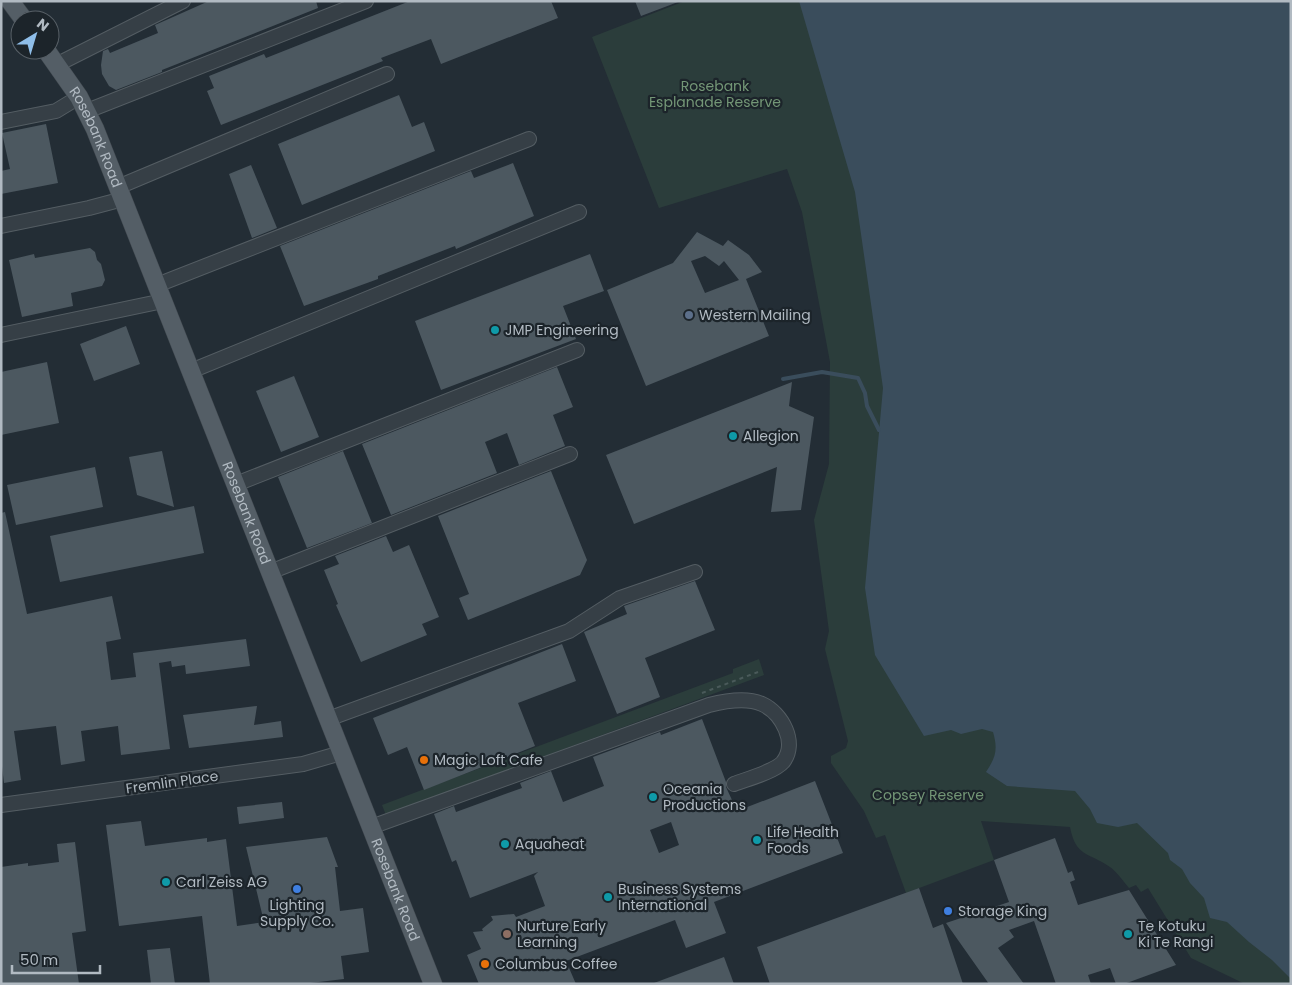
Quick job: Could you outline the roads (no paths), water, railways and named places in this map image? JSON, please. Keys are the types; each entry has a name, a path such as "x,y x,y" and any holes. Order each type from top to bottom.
{"main road":[{"name":"Rosebank Road","path":"53,60 83,104 120,193 433,984"}],"street":[{"path":"56,65 183,1"},
{"path":"1,122 83,104 366,1"},
{"path":"1,226 89,208 387,74"},
{"path":"157,285 529,139"},
{"path":"191,370 579,212"},
{"path":"1,335 163,302"},
{"path":"236,484 577,350"},
{"path":"270,572 570,454"},
{"path":"328,719 569,631 620,598 694,572"},
{"path":"371,827 709,705 724,701 761,704 770,709 778,718 786,732 790,744 789,750 782,763 773,769 734,784"},
{"name":"Fremlin Place","path":"1,805 303,764 341,753"}],"water":[{"path":"799,1 1291,1 1291,979 1272,960 1227,922 1210,918 1204,898 1190,883 1182,869 1170,860 1168,853 1137,823 1118,827 1097,823 1090,809 1075,791 1007,786 986,772 995,753 993,732 982,729 961,734 951,730 924,736 875,655 865,588 883,388 855,192"}],"waterway":[{"path":"783,379 822,372 858,378 865,393 867,406 879,430"}],"place":[{"name":"Western Mailing","path":"689,315"},
{"name":"JMP Engineering","path":"495,330"},
{"name":"Allegion","path":"733,436"},
{"name":"Magic Loft Cafe","path":"424,760"},
{"name":"Oceania Productions","path":"653,797"},
{"name":"Life Health Foods","path":"757,840"},
{"name":"Aquaheat","path":"505,844"},
{"name":"Carl Zeiss AG","path":"166,882"},
{"name":"Lighting Supply Co.","path":"297,889"},
{"name":"Business Systems International","path":"608,897"},
{"name":"Storage King","path":"948,911"},
{"name":"Nurture Early Learning","path":"507,934"},
{"name":"Te Kotuku Ki Te Rangi","path":"1128,934"},
{"name":"Columbus Coffee","path":"485,964"}],"park label":[{"name":"Rosebank Esplanade Reserve","path":"715,94"},
{"name":"Copsey Reserve","path":"928,795"}]}
